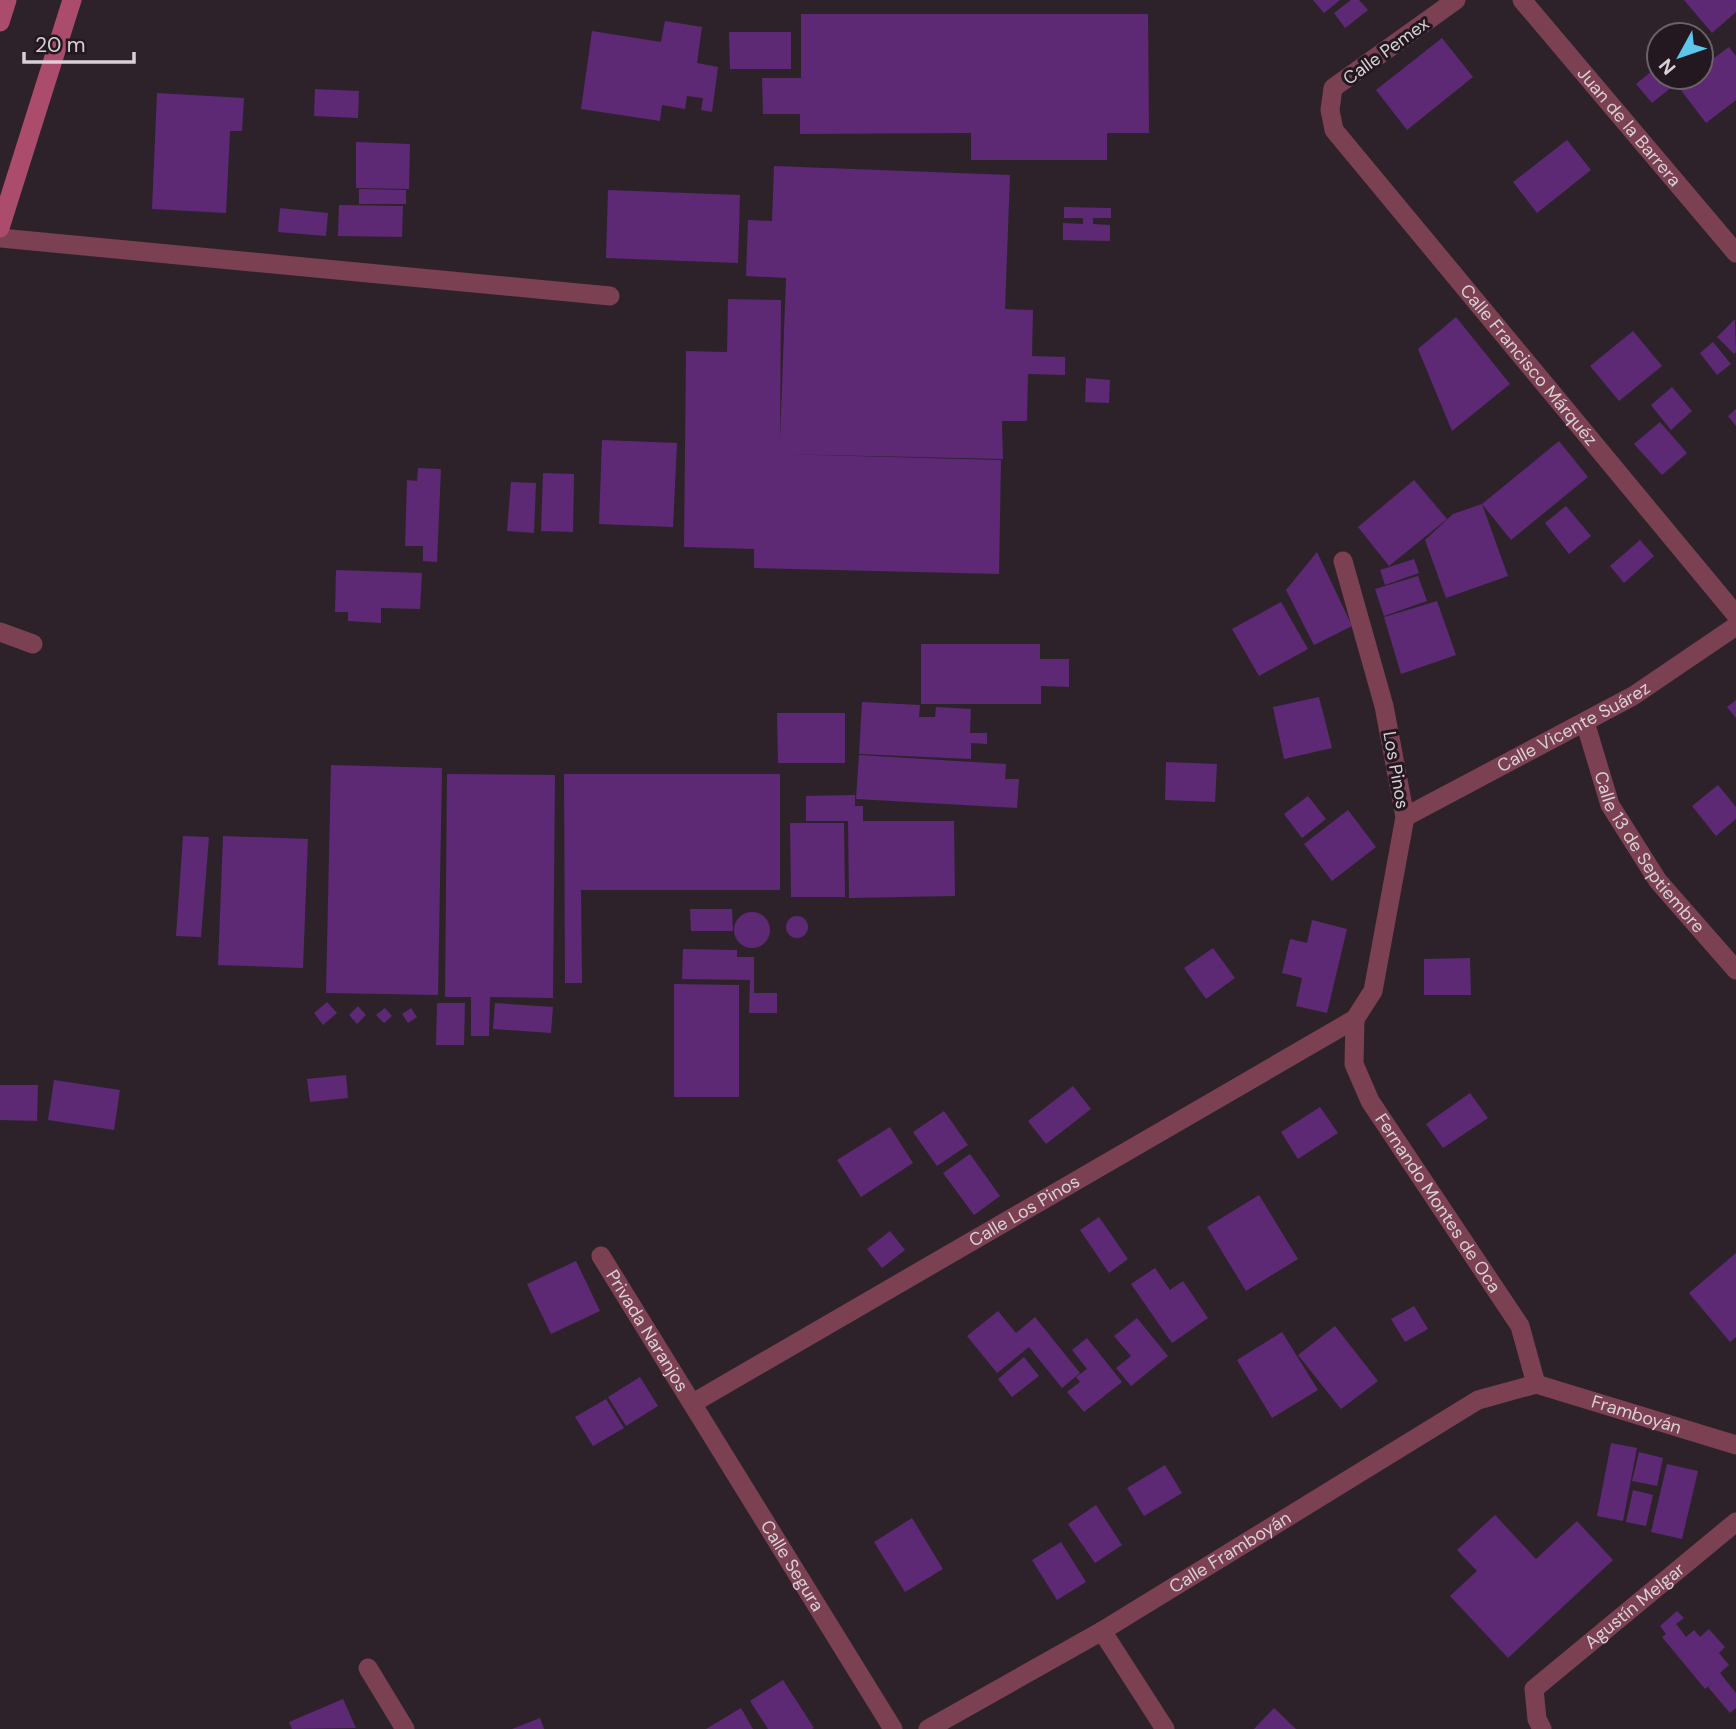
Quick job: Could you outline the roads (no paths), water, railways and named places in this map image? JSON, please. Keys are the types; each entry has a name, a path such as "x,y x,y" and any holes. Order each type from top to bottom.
{"main road":[{"path":"0,22 7,0"},
{"path":"0,228 72,0"}],"street":[{"name":"Calle Pemex","path":"1330,110 1333,88 1456,0"},
{"name":"Juan de la Barrera","path":"1522,0 1736,253"},
{"name":"Calle Francisco Márquéz","path":"1330,110 1334,130 1736,615"},
{"path":"0,239 610,296"},
{"name":"Los Pinos","path":"1343,561 1384,706 1405,817 1373,991 1355,1019"},
{"name":"Calle Vicente Suárez","path":"1405,817 1633,695 1736,626"},
{"path":"0,632 33,644"},
{"name":"Calle 13 de Septiembre","path":"1585,722 1610,805 1658,881 1736,970"},
{"name":"Fernando Montes de Oca","path":"1355,1019 1354,1064 1370,1101 1520,1326 1536,1384"},
{"name":"Calle Los Pinos","path":"693,1403 1355,1019"},
{"name":"Privada Naranjos","path":"601,1256 693,1403"},
{"name":"Framboyán","path":"1536,1384 1736,1445"},
{"name":"Calle Framboyán","path":"928,1729 1102,1631 1478,1400 1536,1384"},
{"name":"Calle Segura","path":"693,1403 893,1729"},
{"name":"Agustín Melgar","path":"1542,1729 1537,1718 1534,1689 1736,1522"},
{"path":"1102,1631 1165,1729"},
{"path":"368,1668 405,1729"}]}
